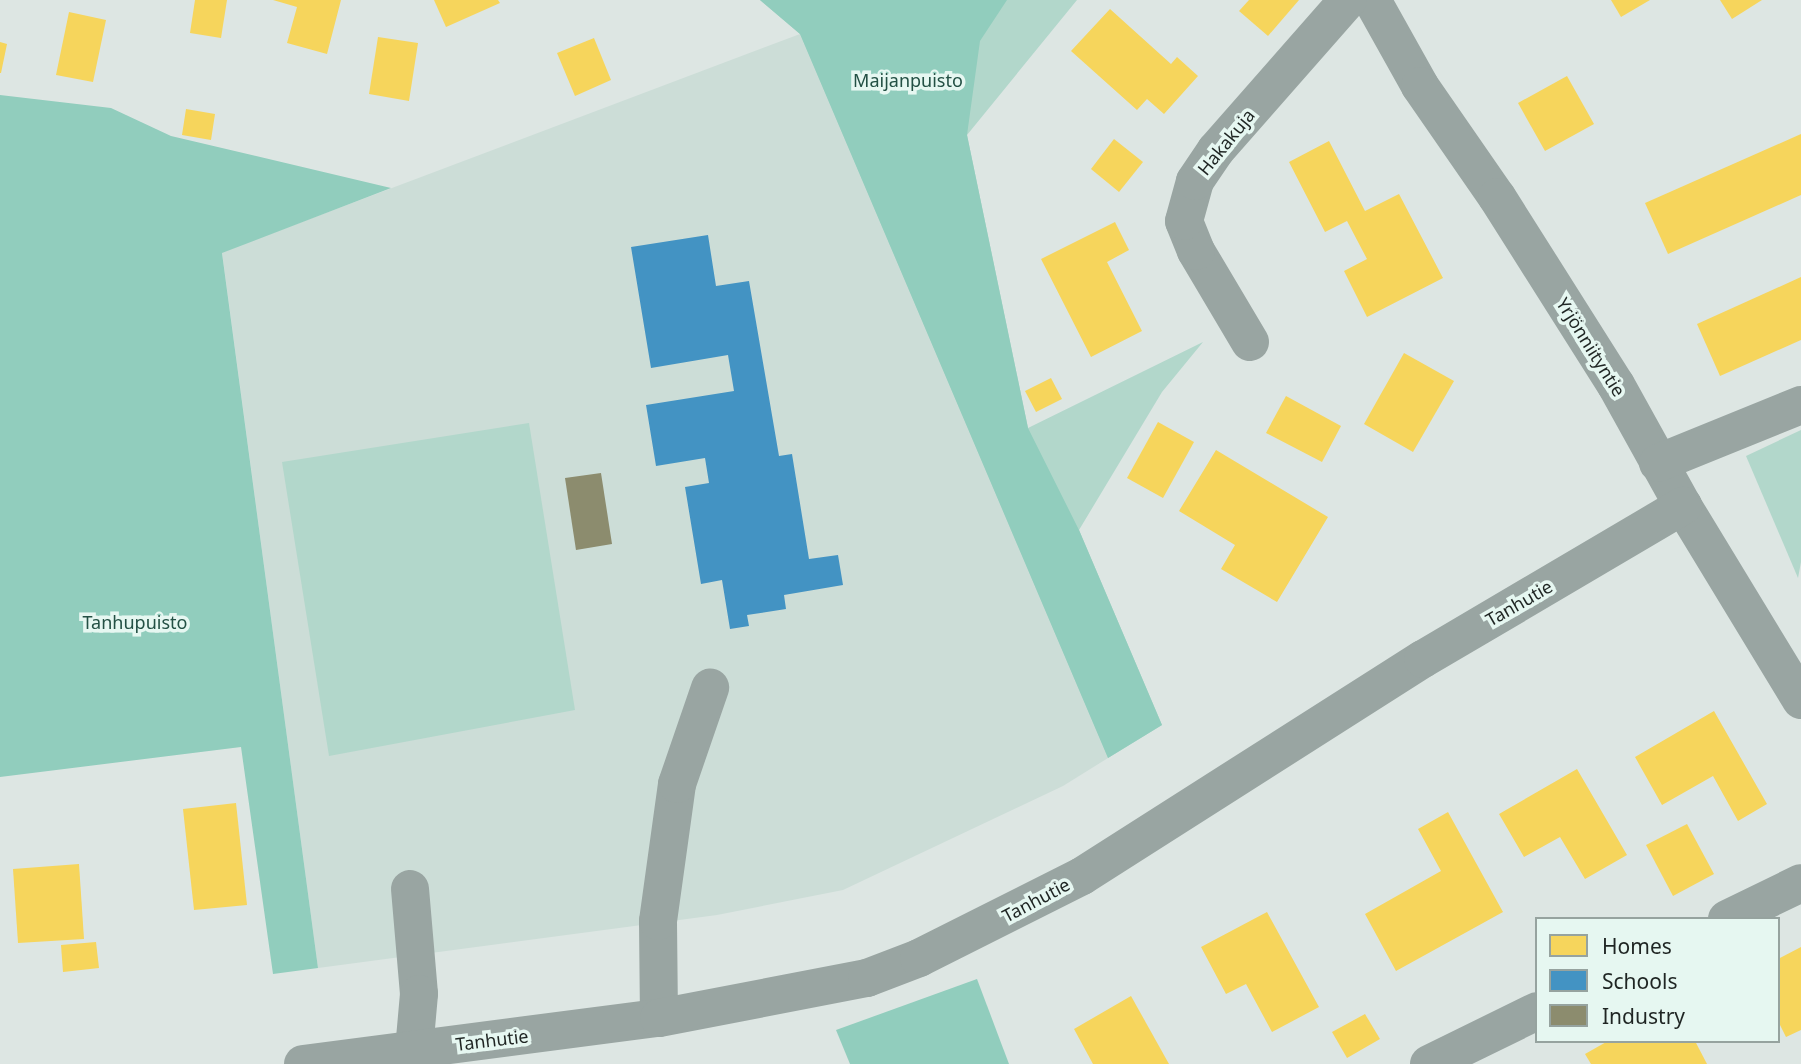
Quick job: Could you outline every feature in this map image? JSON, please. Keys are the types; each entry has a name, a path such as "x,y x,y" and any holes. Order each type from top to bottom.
{"street":[{"name":"Hakakuja","path":"1250,342 1196,251 1184,221 1195,181 1216,150 1348,0"},
{"name":"Yrjönniityntie","path":"1372,0 1420,86 1497,197 1616,385 1683,506 1801,700"},
{"path":"1658,463 1801,405"},
{"name":"Tanhutie","path":"303,1064 415,1057 659,1018 867,978 991,924 1082,876 1423,659 1683,506"},
{"path":"659,1018 658,921 677,784 709,688"},
{"path":"1731,917 1801,883"},
{"path":"410,889 419,994 415,1057"},
{"path":"1429,1064 1535,1012"}],"shaded area":[{"path":"800,34 1108,758 1063,786 843,890 717,915 318,968 222,252"}],"green space":[{"name":"Maijanpuisto","path":"760,0 1077,0 967,135 1028,428 1203,342 1162,392 1079,530 1162,725 1108,758 800,34"},
{"name":"Maijanpuisto","path":"760,0 1007,0 980,41 967,135 1028,428 1079,530 1162,725 1108,758 800,34"},
{"name":"Tanhupuisto","path":"0,95 111,108 171,136 391,188 222,253 318,968 273,974 241,747 0,777"},
{"path":"529,423 575,710 329,756 282,462"},
{"path":"1801,430 1801,562 1798,578 1746,456"},
{"path":"977,979 1009,1064 850,1064 836,1030"}],"building: Homes":[{"path":"195,0 227,0 221,38 190,33"},
{"path":"273,0 341,0 327,54 287,43 297,7"},
{"path":"434,0 498,0 500,3 446,27"},
{"path":"1249,0 1299,0 1268,36 1239,11"},
{"path":"1611,0 1650,0 1621,17"},
{"path":"1720,0 1762,0 1732,19"},
{"path":"1110,9 1171,64 1177,57 1198,76 1164,114 1147,99 1137,110 1071,51"},
{"path":"69,12 106,20 93,82 56,75"},
{"path":"378,37 418,43 409,101 369,94"},
{"path":"594,38 611,80 575,96 557,53"},
{"path":"0,42 7,44 1,73 0,73"},
{"path":"1567,76 1594,124 1545,151 1518,103"},
{"path":"186,109 215,114 211,140 182,135"},
{"path":"1801,134 1801,195 1668,254 1645,203"},
{"path":"1114,139 1143,162 1119,192 1091,169"},
{"path":"1329,141 1365,211 1399,194 1443,278 1367,317 1344,271 1367,259 1347,221 1325,232 1289,162"},
{"path":"1115,222 1129,250 1107,262 1142,331 1091,357 1041,259"},
{"path":"1801,277 1801,340 1720,376 1697,324"},
{"path":"1404,353 1454,381 1413,452 1364,424"},
{"path":"1051,378 1062,399 1036,412 1025,391"},
{"path":"1286,396 1341,426 1322,462 1266,433"},
{"path":"1158,422 1194,442 1163,498 1127,478"},
{"path":"1216,450 1328,517 1277,602 1221,569 1235,545 1179,511"},
{"path":"1714,711 1767,804 1738,821 1713,776 1662,805 1635,757"},
{"path":"1577,769 1627,855 1585,879 1560,837 1524,857 1499,814"},
{"path":"236,803 247,905 194,910 183,809"},
{"path":"1448,812 1503,912 1396,971 1365,914 1441,871 1418,829"},
{"path":"1687,824 1714,874 1673,896 1646,845"},
{"path":"79,864 84,939 18,943 13,869"},
{"path":"1267,912 1319,1007 1272,1032 1246,984 1226,994 1201,947"},
{"path":"96,942 99,968 63,972 61,945"},
{"path":"1801,947 1801,1030 1786,1037 1780,1025 1780,958"},
{"path":"1131,996 1169,1064 1093,1064 1074,1029"},
{"path":"1365,1014 1380,1039 1347,1058 1332,1032"},
{"path":"1604,1043 1696,1043 1707,1064 1591,1064 1585,1054"}],"building: Schools":[{"path":"708,235 716,286 749,281 779,456 792,454 809,559 838,555 843,585 784,595 786,609 747,615 749,626 730,629 722,580 701,584 685,487 709,483 705,458 656,466 646,405 734,391 728,355 651,368 631,247"}],"building: Industry":[{"path":"601,473 612,544 576,550 565,478"}]}
